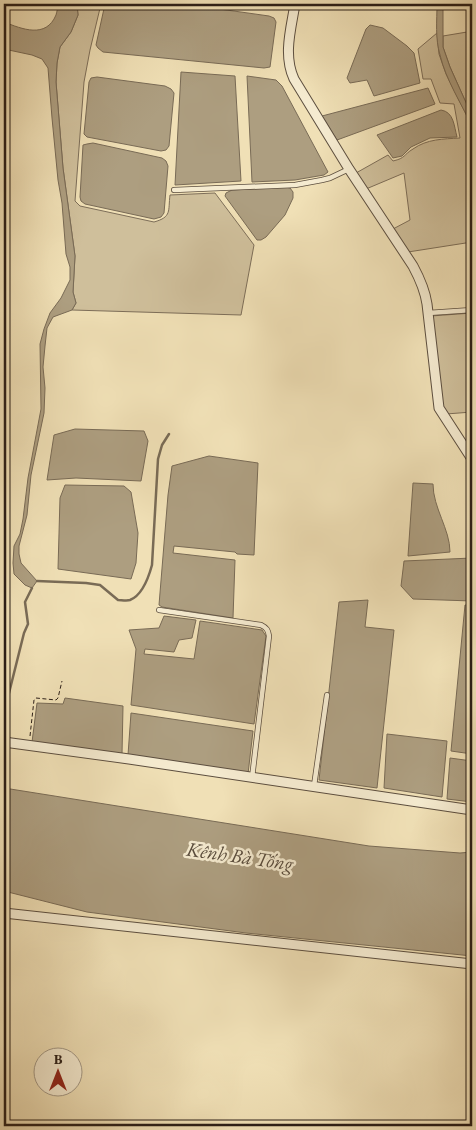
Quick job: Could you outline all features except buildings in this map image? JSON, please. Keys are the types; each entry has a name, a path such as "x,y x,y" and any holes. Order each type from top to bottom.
{"street":[{"path":"295,4 288,50 290,69 294,79 349,169 416,272 425,292 439,408 472,459"},
{"path":"4,742 472,810"},
{"path":"4,913 472,964"}],"lane":[{"path":"174,190 295,185 330,178 349,169"},
{"path":"428,313 472,310"},
{"path":"159,610 262,625 268,631 269,636 252,778"},
{"path":"314,786 327,695"}],"path":[{"path":"28,746 34,700 36,698 56,700 62,681"}],"shaded area":[{"path":"77,4 101,4 84,82 75,201 80,206 154,222 164,218 168,213 170,195 215,193 254,245 241,315 72,310 76,303 73,292 75,256 63,168 56,82 60,47 71,32 78,15"},
{"path":"472,32 472,116 443,47 443,36"},
{"path":"437,33 439,54 446,74 472,126 472,242 408,252 393,229 410,220 404,173 366,189 356,173 388,155 393,161 424,143 460,138 454,104 440,103 431,79 423,79 418,49"},
{"path":"472,313 472,412 446,414 443,407 431,316"}],"water":[{"path":"58,4 77,4 78,15 71,32 60,47 56,82 63,168 75,256 73,292 76,303 72,310 53,317 47,328 43,367 45,388 44,413 31,475 27,515 19,546 21,563 37,581 32,588 25,585 14,574 14,546 20,534 23,519 28,478 41,409 40,344 50,313 61,298 70,280 70,267 66,254 48,68 42,59 4,49 4,22 26,29 40,30 52,22 56,15"},
{"path":"105,4 184,4 269,16 274,18 276,22 270,67 264,68 103,52 96,45"},
{"path":"437,4 442,4 443,10 443,47 472,116 472,126 450,82 438,49"},
{"path":"370,25 383,28 414,53 420,83 374,96 367,80 350,83 347,78 366,29"},
{"path":"181,72 235,76 241,181 175,185"},
{"path":"247,76 276,80 282,86 328,172 324,175 295,180 252,182"},
{"path":"97,77 165,86 171,89 174,93 169,146 166,150 161,151 87,137 84,134 89,82 91,78"},
{"path":"428,88 435,104 337,140 322,116"},
{"path":"441,110 451,117 457,137 430,138 411,147 402,156 393,158 377,135"},
{"path":"93,143 162,158 166,161 168,166 164,213 161,217 154,219 85,204 81,201 83,145"},
{"path":"290,188 293,192 293,198 285,215 266,237 261,240 257,240 225,196 226,193 232,190"},
{"path":"75,429 144,431 148,441 141,481 76,478 47,480 54,435"},
{"path":"209,456 258,463 254,555 174,546 173,553 235,560 233,618 159,605 172,466"},
{"path":"413,483 433,484 450,552 408,556"},
{"path":"65,485 124,486 131,492 138,533 136,563 131,579 58,569 60,498"},
{"path":"472,558 472,601 413,599 401,586 404,561"},
{"path":"368,600 365,627 394,630 377,788 319,780 339,602"},
{"path":"465,605 472,605 472,754 451,751"},
{"path":"164,616 196,620 192,638 179,640 174,652 145,649 144,654 194,659 200,621 262,630 266,636 254,724 131,705 136,649 129,630 159,628"},
{"path":"65,698 123,706 122,754 32,742 37,703 63,704"},
{"path":"131,713 253,731 248,774 128,755"},
{"path":"387,734 447,741 442,797 384,788"},
{"path":"450,758 472,761 472,802 447,799"},
{"name":"Kênh Bà Tống","path":"4,788 369,846 460,853 472,852 472,956 246,933 87,912 4,891"}],"waterway":[{"path":"37,581 100,585 118,600 135,598 145,585 152,565 158,459 162,445 169,434"},
{"path":"4,740 6,705 24,633 28,624 25,602 32,588"},
{"path":"4,745 4,754"}]}
